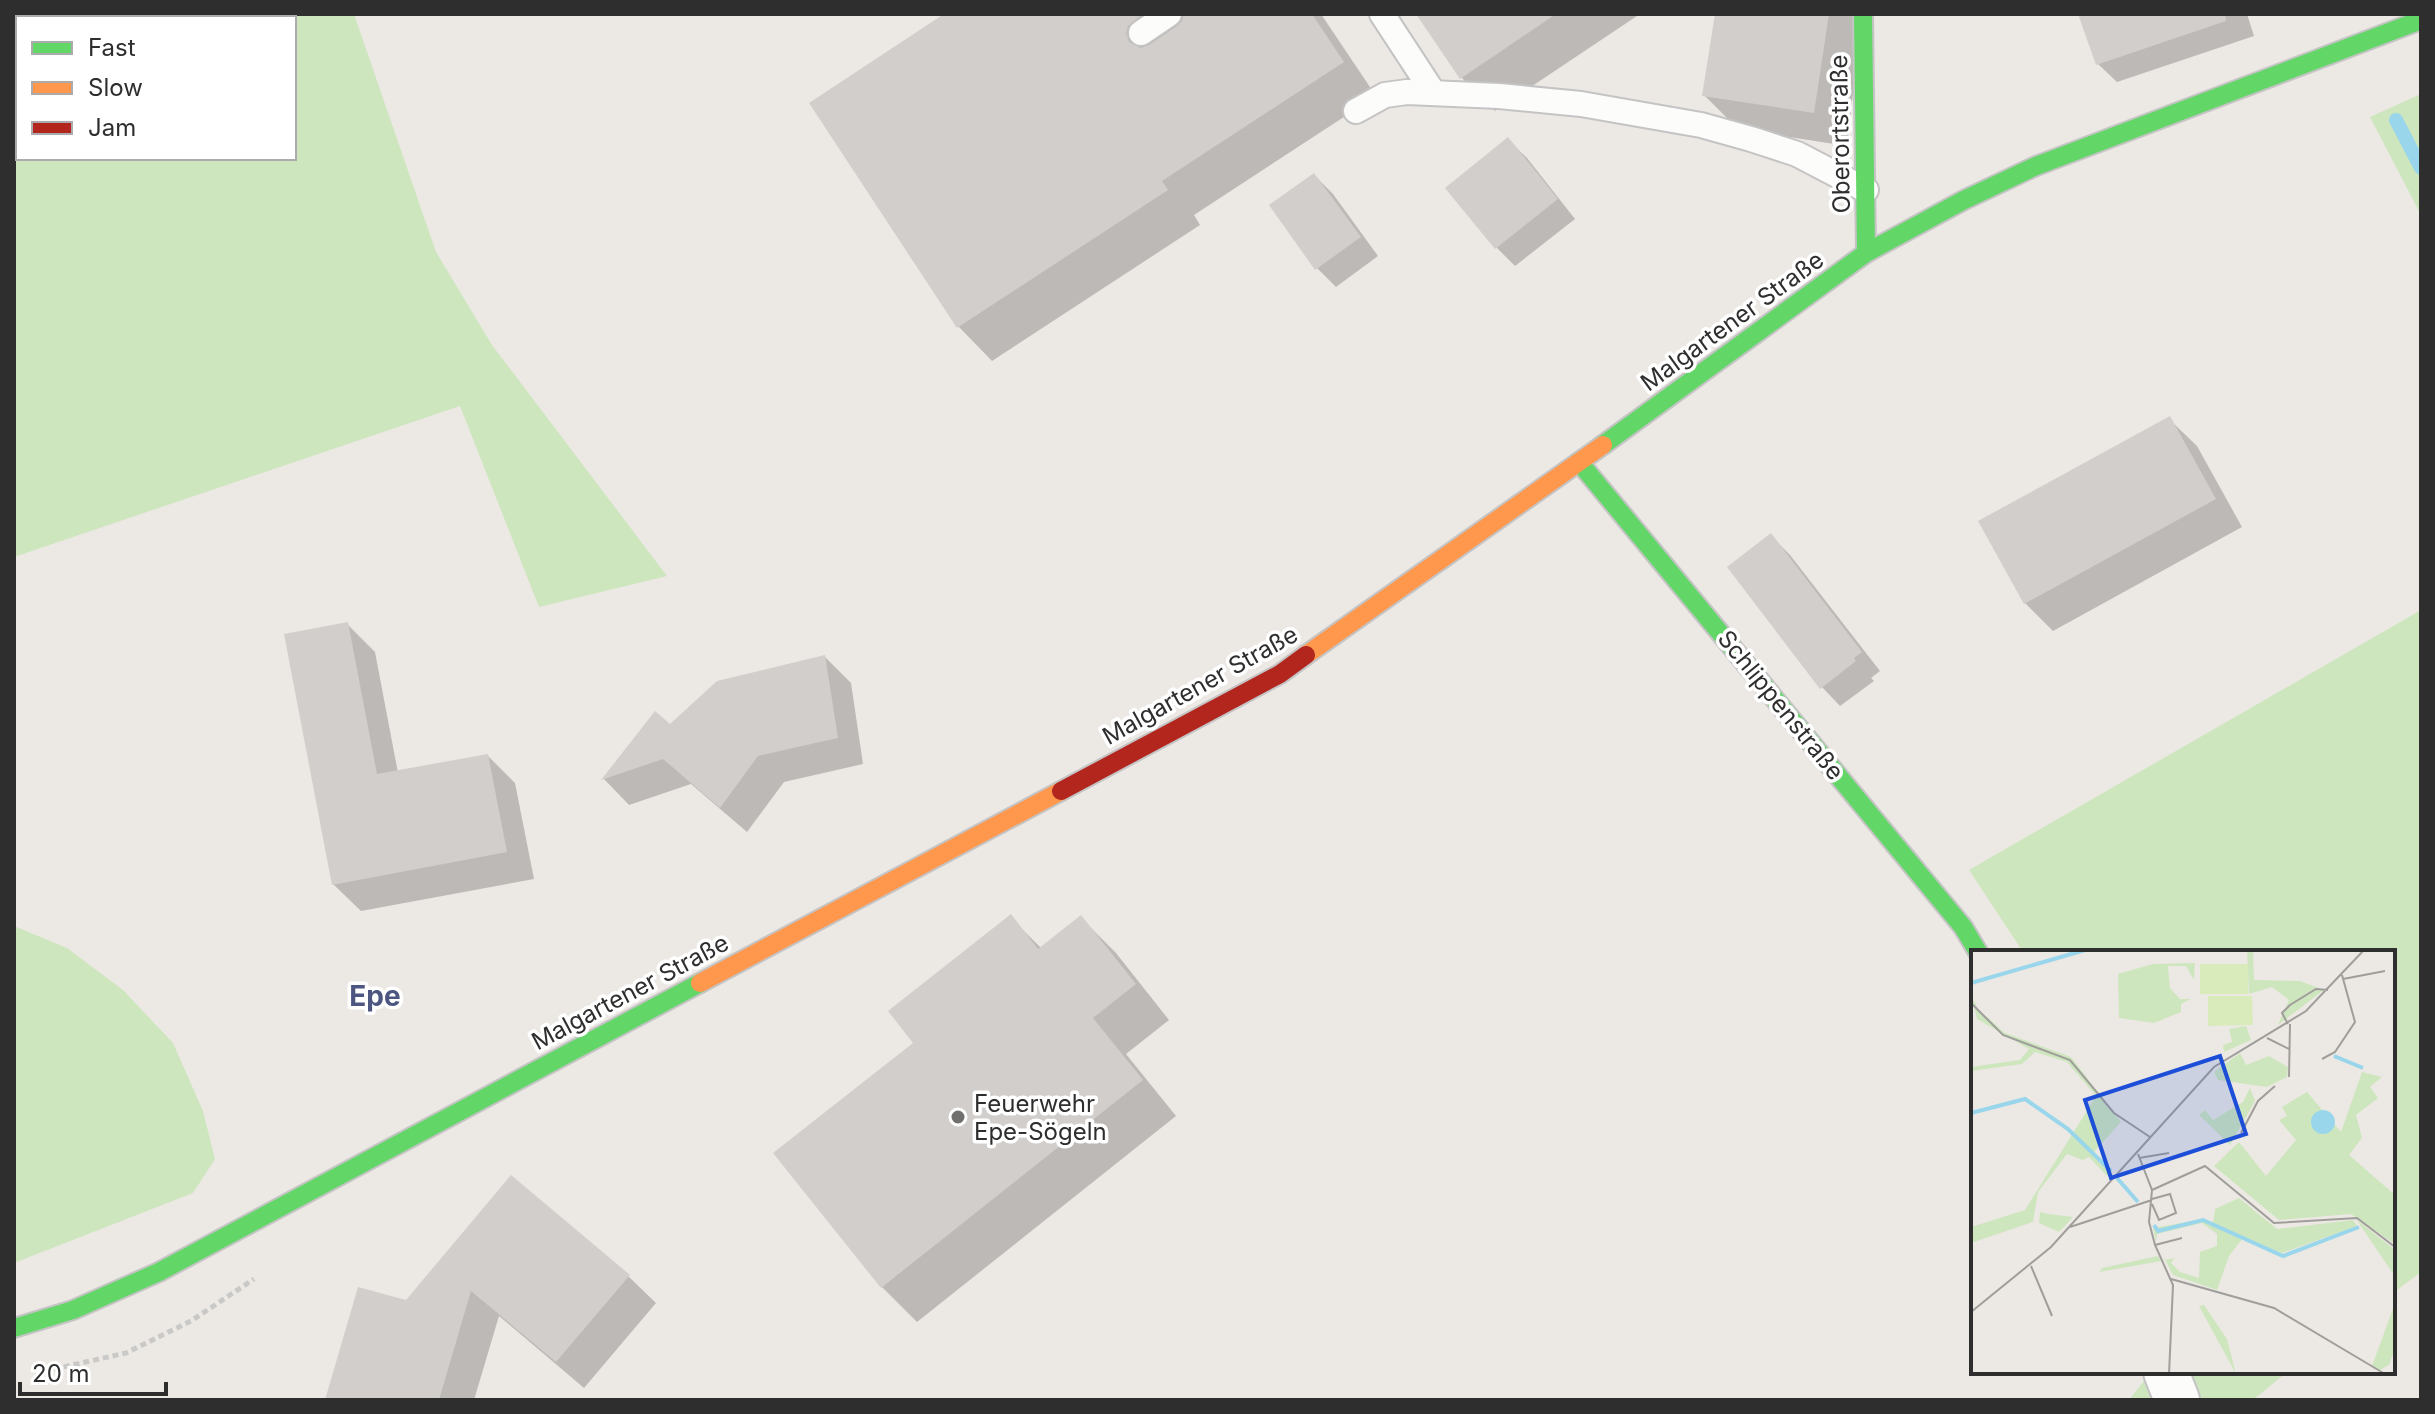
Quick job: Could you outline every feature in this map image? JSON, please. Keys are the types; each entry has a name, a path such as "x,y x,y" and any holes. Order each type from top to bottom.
{"street":[{"name":"Oberortstraße","path":"1863,14 1866,253"},
{"name":"Malgartener Straße","path":"14,1328 73,1310 159,1272 1280,674 1866,253 1964,200 2036,166 2421,20"},
{"name":"Schlippenstraße","path":"1579,462 1953,915 1977,950"},
{"path":"2167,1374 2177,1400"}],"lane":[{"path":"1141,33 1169,14"},
{"path":"1382,14 1433,92"},
{"path":"1356,111 1385,95 1433,92 1581,104 1701,125 1797,154 1866,190"}],"green space":[{"path":"354,14 436,252 492,345 667,576 539,607 460,406 14,557 14,152 16,150 16,160 296,160 296,16 168,16"},
{"path":"2421,94 2421,215 2370,117"},
{"path":"2421,610 2421,1272 2395,1292 2395,950 2022,950 1969,870"},
{"path":"14,926 67,948 123,990 173,1043 203,1111 215,1159 193,1193 14,1263"},
{"path":"2149,1374 2285,1374 2253,1400 2129,1400"}],"building":[{"path":"944,14 1142,14 1128,26 1126,33 1129,42 1141,48 1177,26 1184,14 1312,14 1344,62 1162,181 1168,190 957,328 809,103"},
{"path":"1416,14 1556,14 1460,79"},
{"path":"1715,14 1829,14 1814,113 1702,96"},
{"path":"2078,14 2225,14 2226,21 2096,65"},
{"path":"1508,137 1558,199 1495,249 1445,188"},
{"path":"1314,173 1361,237 1315,270 1269,205"},
{"path":"2170,416 2216,499 2024,604 1978,521"},
{"path":"1771,533 1862,652 1854,658 1856,661 1820,689 1727,567"},
{"path":"348,622 377,774 488,754 507,852 332,885 284,634"},
{"path":"825,655 838,738 758,756 720,808 663,759 601,780 655,711 670,724 717,681"},
{"name":"Feuerwehr Epe-Sögeln","path":"1011,914 1038,949 1081,915 1136,984 1093,1018 1143,1080 881,1288 773,1153 913,1043 888,1011"},
{"path":"511,1175 630,1275 556,1362 471,1291 439,1400 325,1400 358,1287 406,1300"}],"waterway":[{"path":"2396,120 2421,168"}],"traffic: fast":[{"path":"1863,14 1866,253"},
{"path":"1603,445 1866,253 1964,200 2036,166 2421,20"},
{"path":"1579,462 1963,927 1977,950"},
{"path":"14,1328 73,1310 159,1272 700,983"}],"traffic: slow":[{"path":"1306,655 1603,445"},
{"path":"700,983 1061,791"}],"traffic: jam":[{"path":"1061,791 1280,674 1306,655"}],"place":[{"name":"Feuerwehr Epe-Sögeln","path":"958,1117"}],"district":[{"name":"Epe","path":"375,996"}]}
